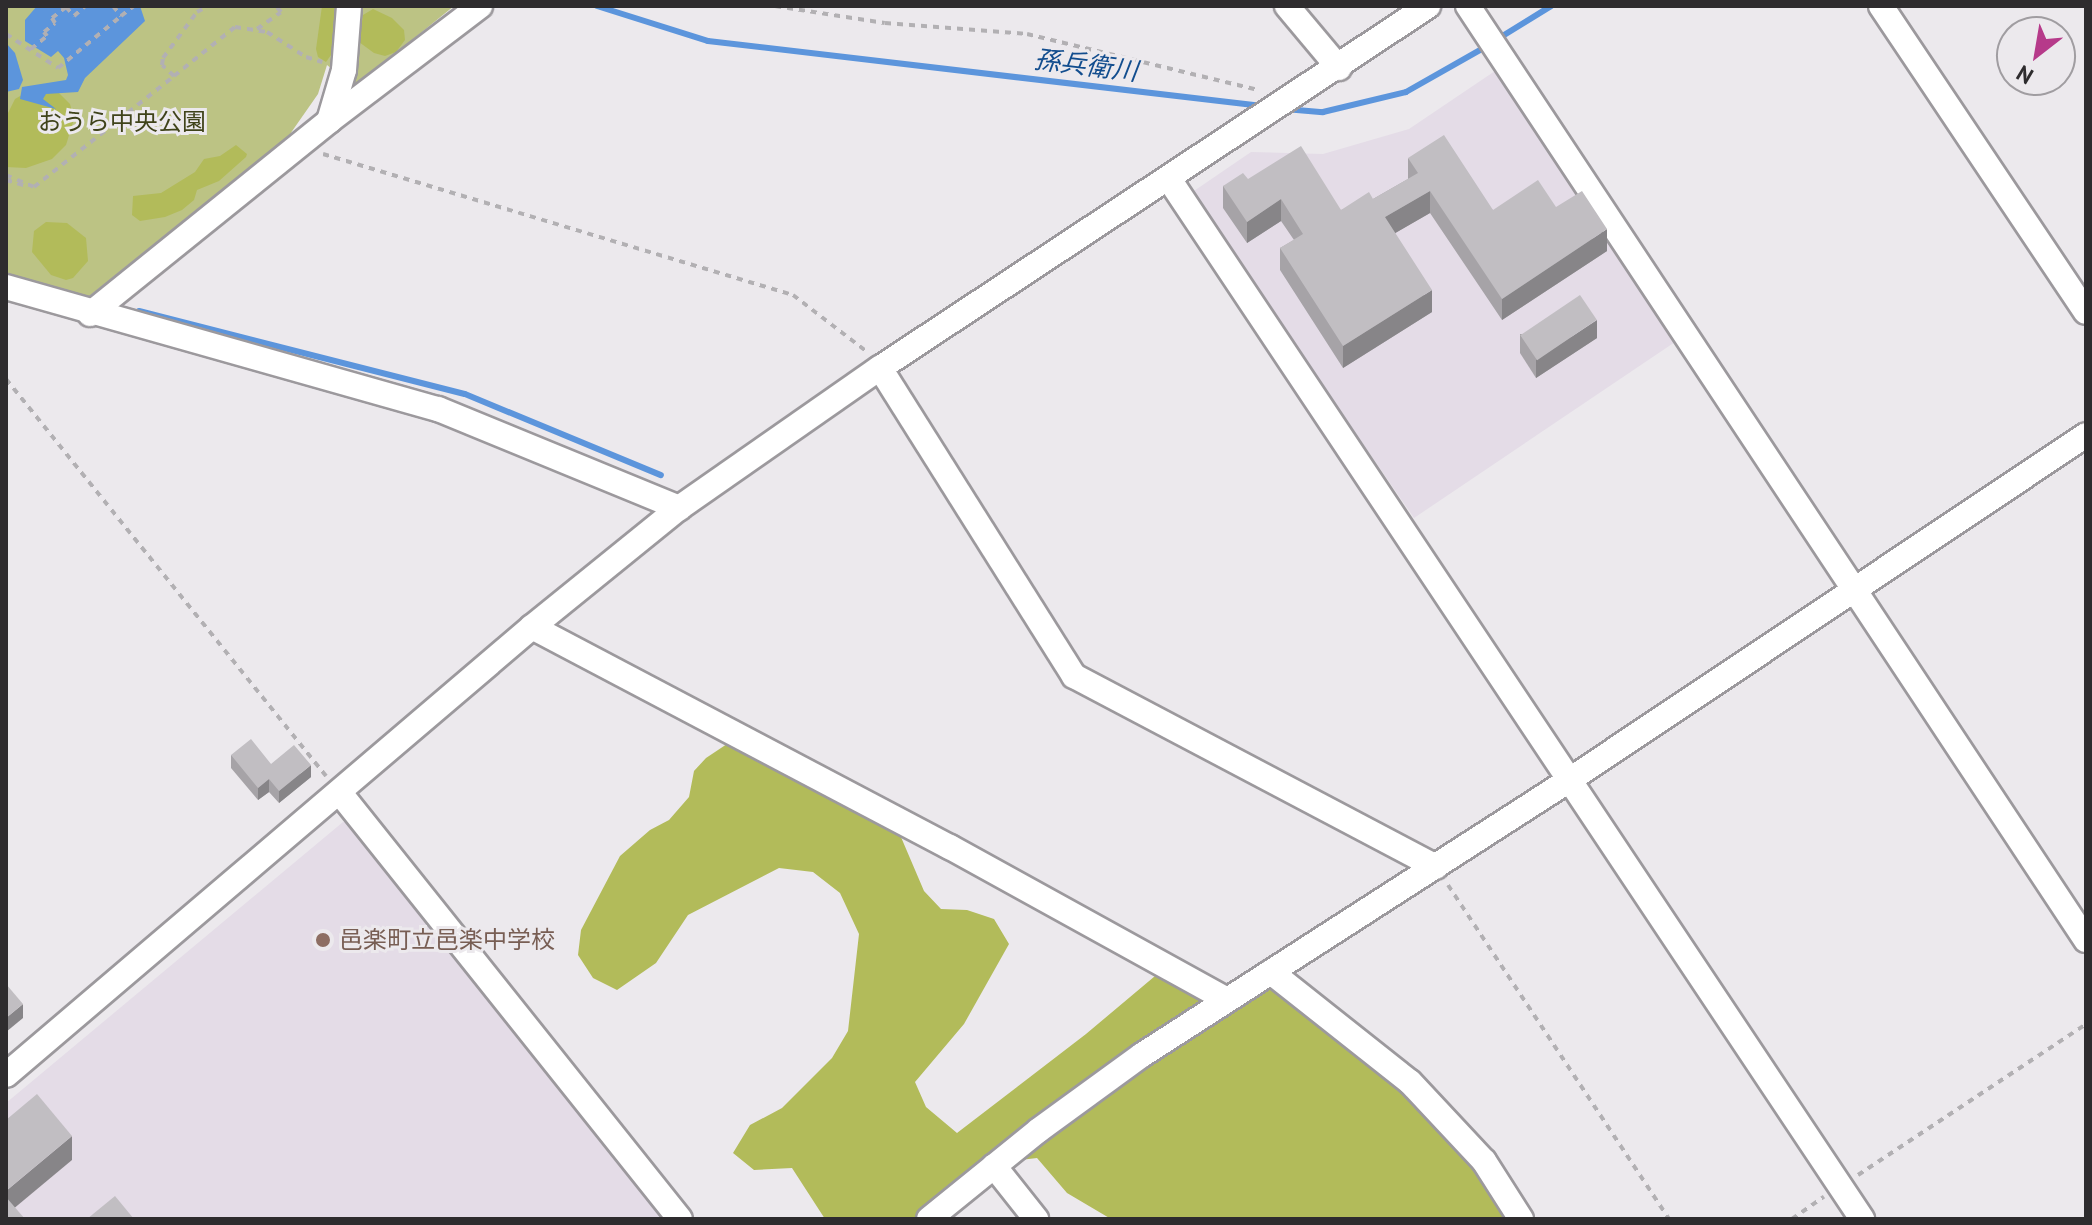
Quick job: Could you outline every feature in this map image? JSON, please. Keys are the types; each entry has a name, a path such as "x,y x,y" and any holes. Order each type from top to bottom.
{"street":[{"path":"329,121 344,70 349,6"},
{"path":"90,314 297,146 480,6"},
{"path":"1287,6 1339,68"},
{"path":"1468,6 2086,940"},
{"path":"1881,6 2086,312"},
{"path":"6,1075 532,627 679,508 880,368 1339,68 1424,7"},
{"path":"1169,179 1862,1219"},
{"path":"6,287 90,314 438,409 679,508"},
{"path":"880,368 1074,676 1436,867"},
{"path":"929,1219 1142,1055 1201,1020 1225,999 1571,779 2086,435"},
{"path":"532,627 950,847 1225,999"},
{"path":"340,793 680,1219"},
{"path":"1271,972 1410,1082 1484,1161 1521,1219"},
{"path":"994,1166 1036,1219"}],"path":[{"path":"30,50 47,36 44,32 55,23 52,18 66,7 74,16 85,6"},
{"path":"113,6 121,16"},
{"path":"6,34 58,68 134,6"},
{"path":"192,6 197,12"},
{"path":"174,76 162,65 163,58 197,12 208,6"},
{"path":"257,29 281,12 276,6"},
{"path":"775,6 885,23 1027,34 1293,98"},
{"path":"6,177 34,187 235,27 257,29 306,57 344,70"},
{"path":"297,146 793,295 860,344 880,368"},
{"path":"6,379 340,793"},
{"path":"1436,867 1669,1219"},
{"path":"1792,1219 2086,1024"}],"shaded area":[{"path":"1495,71 1678,340 1414,518 1191,193 1251,152 1323,154 1409,129"},
{"name":"邑楽町立邑楽中学校","path":"343,822 349,823 673,1219 6,1219 6,1103"}],"green space":[{"name":"おうら中央公園","path":"6,6 454,6 354,87 327,65 318,94 288,137 82,302 6,280"},
{"path":"322,6 335,6 331,55 326,62 318,57 316,49"},
{"path":"373,9 392,18 404,30 405,40 396,52 385,56 374,53 359,42 363,15"},
{"path":"34,88 54,88 70,104 74,119 66,145 52,159 26,168 6,167 6,117 15,99"},
{"path":"236,145 247,154 246,157 219,181 197,190 194,200 182,210 165,217 140,221 132,215 133,196 161,193 195,172 204,159 220,156"},
{"path":"46,222 67,223 86,238 88,261 73,278 66,280 51,275 32,252 34,231"},
{"path":"739,736 892,816 924,891 941,909 967,910 994,919 1009,944 964,1024 915,1082 926,1107 957,1133 1086,1034 1161,971 1227,1009 1266,983 1402,1090 1475,1167 1509,1219 1111,1219 1067,1193 1037,1158 984,1164 919,1219 825,1219 792,1168 754,1170 733,1153 750,1125 782,1108 832,1058 848,1031 859,934 840,893 813,872 779,868 688,915 656,963 617,990 593,978 578,955 581,930 620,856 650,830 669,820 689,797 694,771 706,758"}],"water":[{"path":"37,6 140,6 145,21 85,78 78,92 46,94 43,99 56,109 20,99 22,87 66,80 68,75 64,58 58,51 51,57 25,41 25,20"},
{"path":"6,43 15,53 23,80 19,89 6,92"}],"building":[{"path":"1444,135 1493,210 1538,180 1556,207 1582,191 1607,229 1502,299 1430,191 1385,217 1432,290 1343,346 1280,248 1303,234 1281,199 1247,222 1223,186 1243,173 1248,179 1301,146 1341,210 1369,192 1373,199 1418,173 1408,158"},
{"path":"1580,295 1597,320 1537,360 1520,335"},
{"path":"251,739 271,764 294,745 311,765 279,791 269,779 258,788 231,755"},
{"path":"6,984 23,1004 6,1018"},
{"path":"37,1094 72,1136 6,1191 6,1120"},
{"path":"115,1196 134,1219 87,1219"},
{"path":"6,1197 25,1219 6,1219"}],"waterway":[{"name":"孫兵衛川","path":"597,6 708,41 1262,106"},
{"name":"孫兵衛川","path":"1496,40 1551,6"},
{"name":"孫兵衛川","path":"1285,109 1323,112 1406,92 1487,46"},
{"path":"139,311 465,394 661,475"}],"place":[{"name":"邑楽町立邑楽中学校","path":"323,940"}]}
